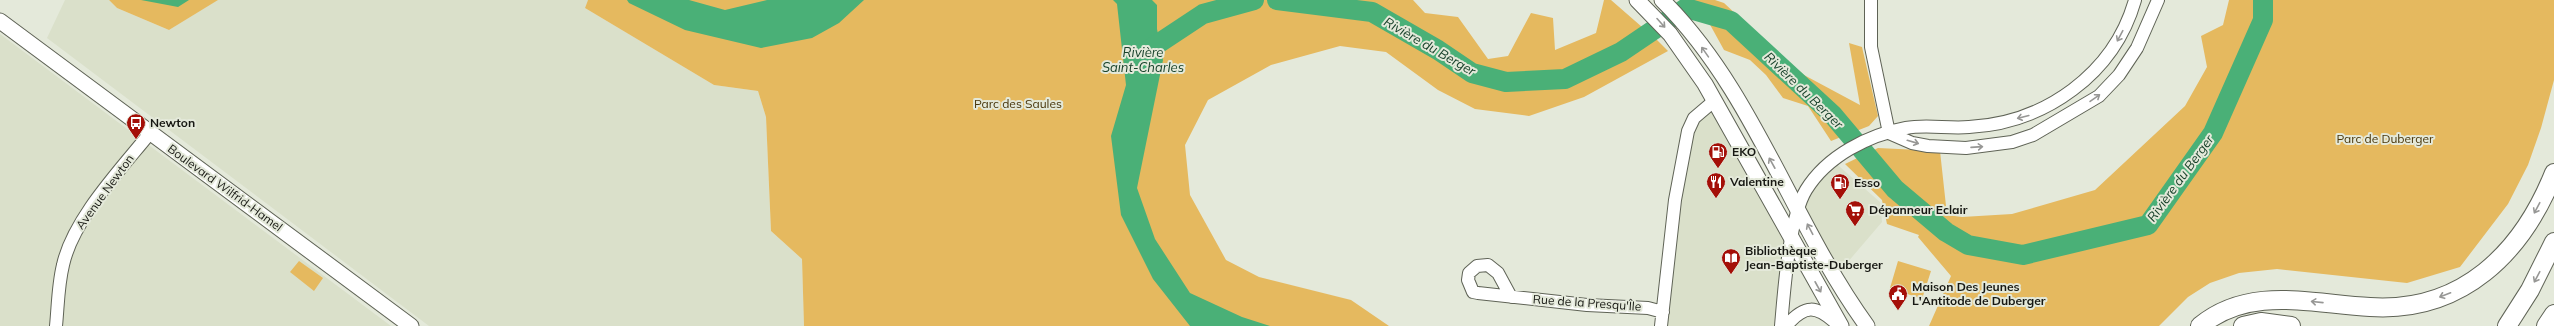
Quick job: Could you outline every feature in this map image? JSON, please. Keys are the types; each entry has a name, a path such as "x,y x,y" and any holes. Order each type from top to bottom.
{"highway":[{"path":"2200,326 2222,312 2243,303 2267,299 2371,308 2402,306 2430,300 2465,287 2484,274 2508,252 2536,210 2554,173"},
{"path":"2507,326 2530,290 2554,242"},
{"path":"2546,326 2554,314"},
{"path":"2243,326 2261,322 2291,326"}],"main road":[{"path":"1662,0 1690,31 1737,100 1839,283 1867,326"},
{"path":"1641,4 1675,40 1714,101 1840,326"},
{"name":"Boulevard Wilfrid-Hamel","path":"0,21 411,326"}],"street":[{"path":"1871,0 1871,47 1889,133"},
{"path":"1781,326 1785,278 1798,209 1806,190 1832,160 1843,153 1873,139 1907,128 1970,127 2027,116 2084,83 2105,60 2130,17 2135,0"},
{"path":"1889,133 1912,142 1928,146 1966,148 2012,142 2033,135 2098,96 2119,75 2137,48 2158,0"},
{"path":"1661,326 1675,200 1688,131 1694,118 1714,101"},
{"name":"Avenue Newton","path":"56,326 63,265 71,242 91,209 150,133"},
{"name":"Rue de la Presqu'Île","path":"1511,297 1587,305 1648,308 1662,312"},
{"path":"1786,326 1797,313 1808,310 1826,314 1840,326"}],"shaded area":[{"path":"65,0 109,0 117,8 169,30 217,0 588,0 585,8 714,85 758,91 766,117 771,231 802,259 804,326 429,326 47,38"},
{"path":"0,34 391,326 0,326"},
{"path":"1714,101 1792,241 1781,326 1661,326 1688,131"},
{"path":"1832,160 1880,202 1882,222 1835,277 1798,209"}],"green space":[{"path":"109,0 218,0 169,30 117,8"},
{"name":"Parc des Saules","path":"588,0 1413,0 1425,13 1458,17 1488,59 1508,56 1531,13 1553,18 1555,50 1596,33 1604,0 1611,0 1642,27 1643,26 1668,51 1584,97 1529,116 1475,109 1438,90 1386,52 1340,46 1271,65 1208,100 1185,145 1190,195 1226,260 1259,277 1351,300 1389,326 1261,326 1188,296 1123,214 1194,326 804,326 802,259 771,231 766,117 758,91 714,85 585,8"},
{"path":"1689,0 1715,0 1724,3 1804,75 1860,105 1849,43 1862,47 1878,116 1869,126 1831,141 1808,106 1783,98 1766,75 1750,60 1724,50 1708,21"},
{"name":"Parc de Duberger","path":"2229,0 2554,0 2554,80 2541,128 2528,165 2508,204 2460,267 2407,283 2277,269 2239,273 2210,283 2188,297 2159,326 1929,326 1951,276 1918,237 1919,235 1887,224 1882,200 1845,164 1878,148 1940,151 1947,215 1962,217 2012,214 2095,190 2185,106 2207,67 2201,36 2223,25"},
{"path":"299,261 323,278 314,291 290,272"},
{"path":"1898,261 1931,271 1922,299 1890,288"}],"water":[{"path":"141,0 189,0 178,7"},
{"path":"627,0 689,0 725,10 767,0 864,0 839,23 812,38 761,48 685,30 629,3"},
{"name":"Rivière Saint-Charles","path":"1113,0 1152,0 1157,5 1157,29 1163,60 1137,188 1155,239 1190,293 1242,317 1270,326 1190,326 1153,279 1121,215 1111,136 1126,85 1117,4"}],"waterway":[{"name":"Rivière du Berger","path":"1138,57 1203,14 1254,0"},
{"name":"Rivière du Berger","path":"1277,0 1372,12 1438,50 1472,73 1506,82 1565,79 1621,52 1686,8 1731,21 1832,114 1895,189 1946,232 1968,245 2023,255 2148,225 2213,133 2263,20 2263,0"}],"place":[{"name":"Newton","path":"136,140"},
{"name":"EKO","path":"1718,169"},
{"name":"Valentine","path":"1716,199"},
{"name":"Esso","path":"1840,200"},
{"name":"Dépanneur Eclair","path":"1855,227"},
{"name":"Bibliothèque Jean-Baptiste-Duberger","path":"1731,275"},
{"name":"Maison Des Jeunes L'Antitode de Duberger","path":"1898,311"}]}
